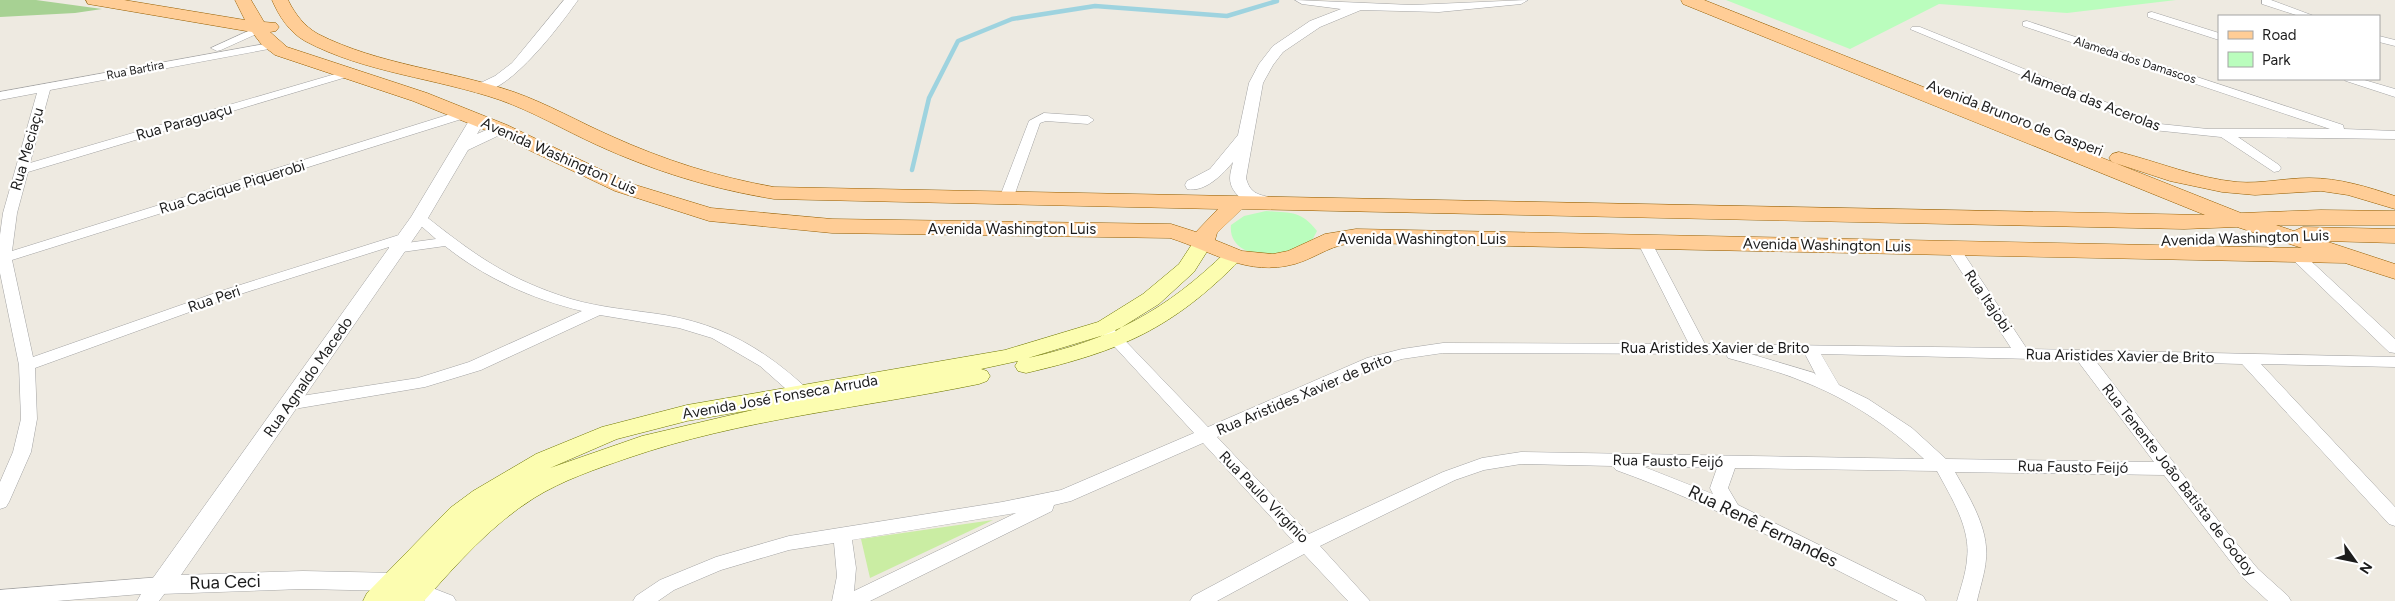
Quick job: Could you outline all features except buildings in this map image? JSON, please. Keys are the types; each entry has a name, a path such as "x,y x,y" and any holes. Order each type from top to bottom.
{"main road":[{"path":"94,0 215,21 237,20 284,28 308,36"},
{"name":"Avenida Washington Luis","path":"280,0 290,18 308,36 334,49 368,60 508,97 643,157 708,180 744,189 774,193 1136,202 1190,194 1235,204 2184,222 2321,216 2394,219"},
{"name":"Avenida Brunoro de Gasperi","path":"1689,0 2052,148 2176,189 2310,184 2362,187 2395,195"},
{"name":"Avenida Brunoro de Gasperi","path":"1717,0 2088,148 2236,219 2395,272"},
{"name":"Avenida Washington Luis","path":"256,24 300,59 420,97 500,129 616,184 658,200 709,214 841,226 1146,230 1186,235 1234,255 1273,261 1297,256 1328,240 1360,236 1635,243 2126,250 2153,240 2173,236 2310,234 2394,219"},
{"path":"500,129 519,127 529,123 538,115 539,110"},
{"name":"Avenida Brunoro de Gasperi","path":"2324,185 2350,190 2394,219"},
{"path":"2176,189 2188,208 2184,222"},
{"path":"1190,194 1203,242"},
{"path":"1203,242 1207,231 1235,204"},
{"path":"1316,205 1332,220 1333,231 1328,240"},
{"path":"1617,212 1608,216 1605,222 1611,233 1635,243"},
{"path":"1978,217 1991,223 2000,232 2003,238 2000,247"},
{"name":"Avenida José Fonseca Arruda","path":"1111,334 1187,268 1203,242"},
{"path":"2126,250 2346,256"},
{"name":"Avenida José Fonseca Arruda","path":"377,601 407,591 474,530 518,496 558,475 619,451 809,399 966,380 1047,362 1111,334 1155,320 1214,275 1234,255"}],"street":[{"path":"479,89 509,74 524,60 571,0"},
{"path":"1302,0 1357,7 1446,9 1480,7 1521,0"},
{"path":"2266,2 2306,15"},
{"path":"1275,205 1253,199 1244,194 1240,188 1238,178 1256,83 1266,64 1278,50 1316,24 1357,7"},
{"path":"2152,15 2218,37"},
{"path":"188,60 256,24"},
{"name":"Rua Bartira","path":"0,96 188,60 256,24"},
{"name":"Alameda dos Damascos","path":"2027,24 2353,133"},
{"name":"Alameda das Acerolas","path":"1916,29 2137,120 2179,131 2225,134 2353,133 2395,135"},
{"path":"2380,34 2395,35"},
{"path":"2380,39 2395,43"},
{"path":"508,97 524,60"},
{"name":"Rua Paraguaçu","path":"21,170 346,74"},
{"path":"2353,80 2395,93"},
{"path":"2372,86 2395,86"},
{"name":"Rua Meciaçu","path":"0,502 22,452 30,419 27,366 2,259 10,213 45,87"},
{"name":"Alameda dos Damascos","path":"2271,105 2288,118 2294,125 2296,133"},
{"name":"Rua Agnaldo Macedo","path":"154,593 419,218 461,147 471,117"},
{"name":"Rua Cacique Piquerobi","path":"2,259 471,117"},
{"path":"1006,199 1035,121 1044,117 1088,120"},
{"path":"461,147 500,129"},
{"path":"2225,134 2274,168"},
{"path":"1190,194 1216,172 1246,135"},
{"path":"419,218 492,272 525,288 568,303 598,310 679,323 716,333 752,351 779,370 809,399"},
{"name":"Rua Peri","path":"27,366 226,294 400,244 449,241"},
{"path":"1635,243 1708,348 1808,377 1831,386 1862,403 1906,432 1942,465 1965,505 1975,536 1976,558 1967,601"},
{"name":"Rua Itajobi","path":"1953,248 2023,354"},
{"path":"2296,254 2395,348"},
{"path":"288,404 419,383 476,366 598,310"},
{"name":"Rua Paulo Virgínio","path":"1111,334 1361,600"},
{"name":"Rua Aristides Xavier de Brito","path":"852,601 1065,496 1373,362 1402,354 1443,348 1492,347 1708,348 2395,362"},
{"path":"1810,349 1831,386"},
{"name":"Rua Tenente João Batista de Godoy","path":"2082,355 2251,574 2281,601"},
{"path":"2246,358 2395,519"},
{"name":"Rua Fausto Feijó","path":"1200,601 1308,543 1449,476 1482,464 1521,458 1567,458 1607,461 2169,469"},
{"name":"Rua Renê Fernandes","path":"1607,461 1686,488 1916,601"},
{"path":"1729,462 1722,475 1720,488 1731,509"},
{"name":"Rua Aristides Xavier de Brito","path":"643,601 667,585 716,564 789,543 1002,509 1065,496"},
{"path":"842,534 847,565 847,585 842,601"},
{"name":"Rua Ceci","path":"0,598 154,593 303,580 407,591 446,601"}],"green space":[{"path":"0,0 36,0 102,9 75,13 0,17"},
{"path":"1726,0 2176,0 2067,13 1939,4 1850,49"},
{"path":"1266,211 1300,216 1306,219 1317,231 1308,244 1299,250 1287,254 1260,255 1248,252 1239,246 1232,237 1231,225 1244,216"},
{"path":"993,520 870,578 861,539"}],"waterway":[{"path":"912,170 929,98 958,41 1012,19 1095,6 1227,16 1277,1"}]}
